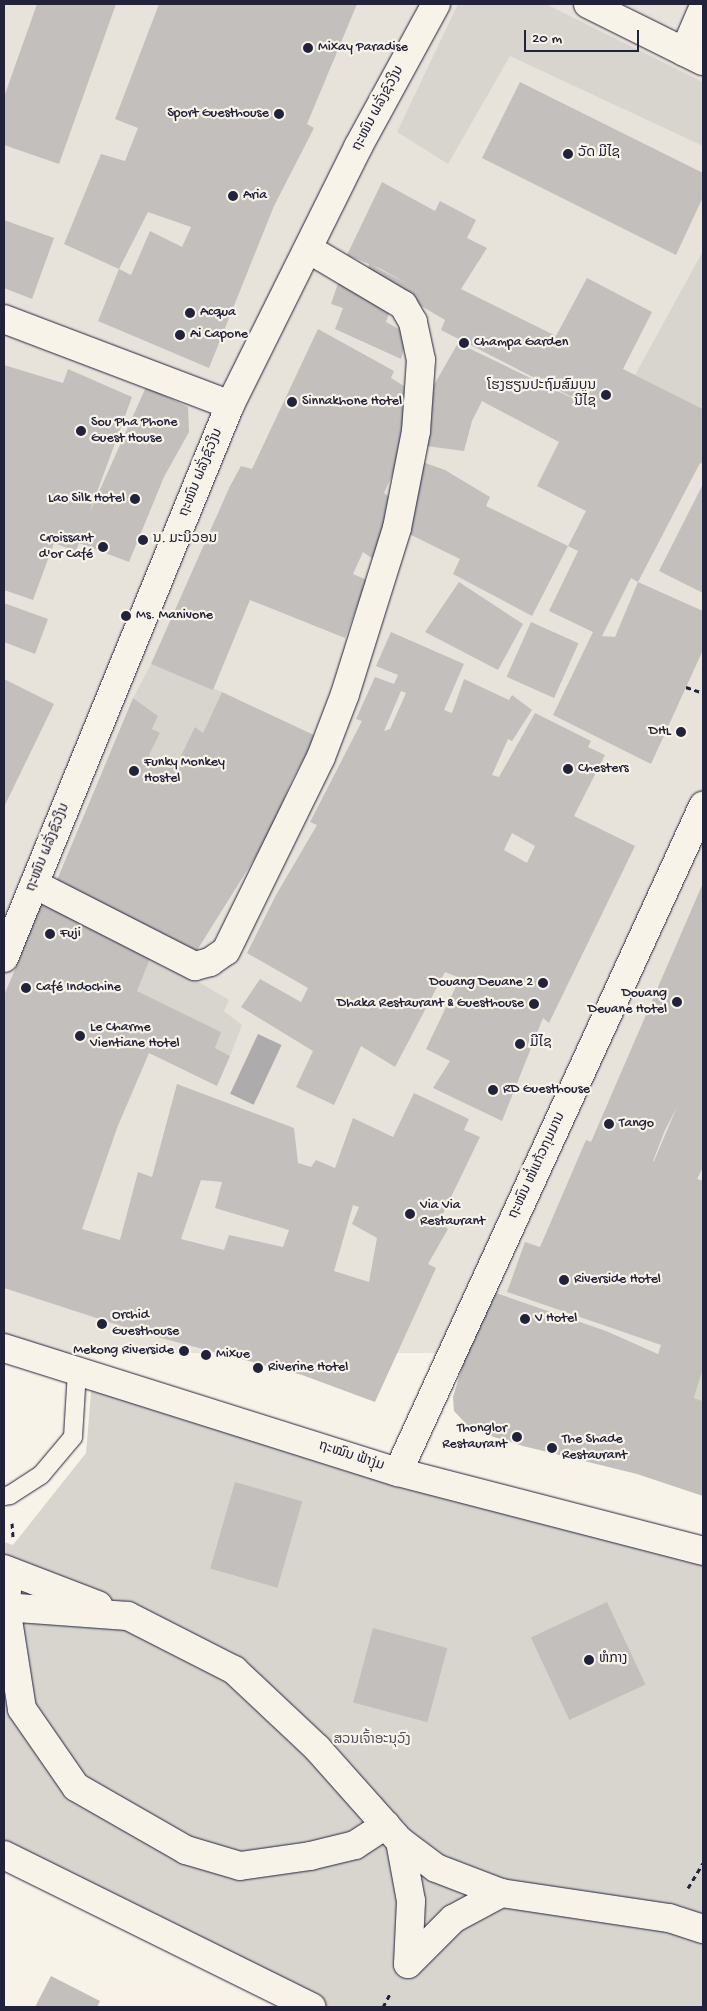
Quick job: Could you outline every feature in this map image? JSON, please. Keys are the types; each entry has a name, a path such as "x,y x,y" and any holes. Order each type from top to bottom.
{"main road":[{"name":"ຖະໜົນ ຝລັ່ງຊົວງິນ","path":"4,958 230,405 310,250 358,147 436,4"},
{"path":"588,4 694,57 703,8"},
{"path":"34,884 195,966 210,962 226,951 321,757 345,694 397,528 416,431 421,360 413,322 403,305 310,250"},
{"path":"4,319 230,405"},
{"name":"ຖະໜົນ ໜໍ່ແກ້ວກຸມມານ","path":"398,1472 703,806"},
{"name":"ຖະໝົນ ຟ້າງຸ່ມ","path":"4,1348 398,1472 703,1552"},
{"path":"393,1833 350,1847 240,1866 186,1850 76,1787 22,1708 5,1607 6,1570 128,1616 234,1670 318,1748 393,1833 436,1868 501,1893 669,1918 703,1929"},
{"path":"5,1607 128,1616"},
{"path":"393,1833 411,1901 408,1964 453,1919 501,1893"},
{"path":"4,1855 312,2007"}],"lane":[{"path":"4,1496 10,1495 41,1475 73,1437 77,1371"}],"path":[{"path":"686,687 703,693"}],"shaded area":[{"path":"4,4 703,4 703,1353 4,1353"},
{"path":"258,1034 282,1045 254,1105 230,1094"}],"green space":[{"path":"458,4 546,4 703,82 703,146 510,56 448,164 397,132"},
{"path":"703,251 703,409 635,375"},
{"path":"151,664 222,692 203,733 195,728 176,766 149,755 160,733 152,729 158,716 133,698"},
{"path":"152,954 229,1000 224,1011 242,1025 230,1056 215,1048 220,1032 137,991"},
{"path":"703,1369 703,1401 694,1398"},
{"name":"ສວນເຈົ້າອະນຸວົງ","path":"92,1380 703,1551 703,2007 311,2007 4,1858 4,1542 13,1545 86,1453"}],"building":[{"path":"37,4 116,4 59,164 4,145 4,97"},
{"path":"159,4 357,4 307,124 314,128 274,206 209,368 98,321 119,269 64,244 101,154 125,161 138,128 115,119","holes":["148,212 191,227 182,247 150,231 131,275 119,269"]},
{"name":"ວັດ ມີໄຊ","path":"520,82 703,173 703,197 676,255 482,158"},
{"path":"382,182 435,211 440,201 476,220 467,238 487,248 461,289 556,336 587,278 652,312 623,369 703,409 703,464 700,463 638,582 703,611 703,650 651,764 553,715 593,632 549,611 578,551 568,546 586,511 537,486 559,442 482,401 472,421 464,451 426,446 430,392 458,343 601,412 441,330 445,320 367,274 369,264 347,255","holes":["373,266 381,269 408,284","631,578 638,582 615,637 602,636"]},
{"path":"4,220 54,238 32,299 4,288"},
{"path":"339,280 392,305 386,322 408,334 401,359 335,329 343,308 331,304"},
{"path":"318,329 394,371 391,378 404,386 408,413 405,447 384,493 397,502 373,559 363,552 353,574 367,580 345,638 250,600 213,690 151,664 230,486 241,466 252,469"},
{"path":"4,365 63,383 68,369 132,397 89,514 146,387 188,407 189,432 164,477 129,562 79,543 76,551 54,543 33,600 4,590"},
{"path":"414,459 445,470 490,497 486,506 568,546 532,616 453,574 460,559 407,533"},
{"path":"703,486 703,593 659,571"},
{"path":"459,582 523,624 498,670 425,632"},
{"path":"4,603 48,619 35,654 4,642"},
{"path":"531,622 579,643 554,698 507,677"},
{"path":"391,632 464,664 444,710 452,713 464,679 509,700 512,695 532,710 512,741 508,739 492,775 499,777 535,713 591,741 588,747 605,755 574,816 635,846 549,1023 543,1018 502,1121 433,1088 450,1061 426,1049 460,978 445,972 395,1067 361,1046 334,1105 296,1087 313,1051 241,1007 260,979 301,1002 308,988 247,953 276,895 317,825 310,822 362,721 356,719 375,677 394,684 398,675 376,666","holes":["401,691 406,693 390,729 384,731","512,833 535,846 527,863 504,850"]},
{"path":"4,679 54,704 4,807"},
{"path":"222,692 316,736 291,782 271,832 196,952 57,880 133,698 158,716 152,729 160,733 149,755 176,766 195,727 203,733"},
{"path":"703,883 703,1167 697,1179 703,1181 703,1369 694,1398 703,1401 703,1496 637,1474 523,1446 472,1430 454,1411 453,1397 465,1357 493,1292 606,1331 658,1354 661,1345 507,1292 525,1242 540,1247 586,1140 591,1142","holes":["677,1107 654,1161 665,1130"]},
{"path":"42,894 152,954 137,991 221,1032 215,1048 230,1056 217,1086 149,1053 117,1128 82,1229 120,1240 138,1172 152,1177 177,1084 294,1128 298,1163 311,1167 316,1160 335,1168 353,1118 393,1137 414,1093 469,1119 464,1130 480,1137 439,1222 448,1229 428,1264 436,1268 375,1402 302,1375 146,1334 4,1288 4,995 21,956 14,954","holes":["201,1180 222,1182 215,1208 289,1230 283,1247 229,1235 224,1250 181,1239","353,1205 359,1207 352,1224 377,1238 369,1282 334,1271"]},
{"path":"235,1482 302,1501 277,1588 210,1569"},
{"name":"ຫໍກາງ","path":"607,1602 645,1684 569,1720 531,1637"},
{"path":"373,1628 447,1648 427,1722 353,1702"},
{"path":"51,1976 100,2001 97,2007 35,2007"}],"place":[{"name":"Mixay Paradise","path":"308,48"},
{"name":"Sport Guesthouse","path":"279,114"},
{"name":"ວັດ ມີໄຊ","path":"568,154"},
{"name":"Aria","path":"233,196"},
{"name":"Acqua","path":"190,313"},
{"name":"Ai Capone","path":"180,335"},
{"name":"Champa Garden","path":"464,343"},
{"name":"ໂຮງຮຽນປະຖົມສົມບູນ ນີໄຊ","path":"606,395"},
{"name":"Sinnakhone Hotel","path":"292,402"},
{"name":"Sou Pha Phone Guest House","path":"81,431"},
{"name":"Lao Silk Hotel","path":"135,499"},
{"name":"ນ. ມະນິວອນ","path":"143,540"},
{"name":"Croissant d'or Café","path":"103,547"},
{"name":"Ms. Manivone","path":"126,616"},
{"name":"DHL","path":"681,732"},
{"name":"Chesters","path":"568,769"},
{"name":"Funky Monkey Hostel","path":"134,771"},
{"name":"Fuji","path":"50,934"},
{"name":"Douang Deuane 2","path":"543,983"},
{"name":"Café Indochine","path":"26,988"},
{"name":"Douang Deuane Hotel","path":"677,1002"},
{"name":"Dhaka Restaurant & Guesthouse","path":"534,1004"},
{"name":"Le Charme Vientiane Hotel","path":"80,1036"},
{"name":"ມີໄຊ","path":"520,1044"},
{"name":"RD Guesthouse","path":"493,1090"},
{"name":"Tango","path":"609,1124"},
{"name":"Via Via Restaurant","path":"410,1214"},
{"name":"Riverside Hotel","path":"564,1280"},
{"name":"V Hotel","path":"525,1319"},
{"name":"Orchid Guesthouse","path":"102,1324"},
{"name":"Mekong Riverside","path":"184,1351"},
{"name":"Mixue","path":"206,1355"},
{"name":"Riverine Hotel","path":"258,1368"},
{"name":"Thonglor Restaurant","path":"517,1437"},
{"name":"The Shade Restaurant","path":"552,1448"},
{"name":"ຫໍກາງ","path":"589,1660"}]}
